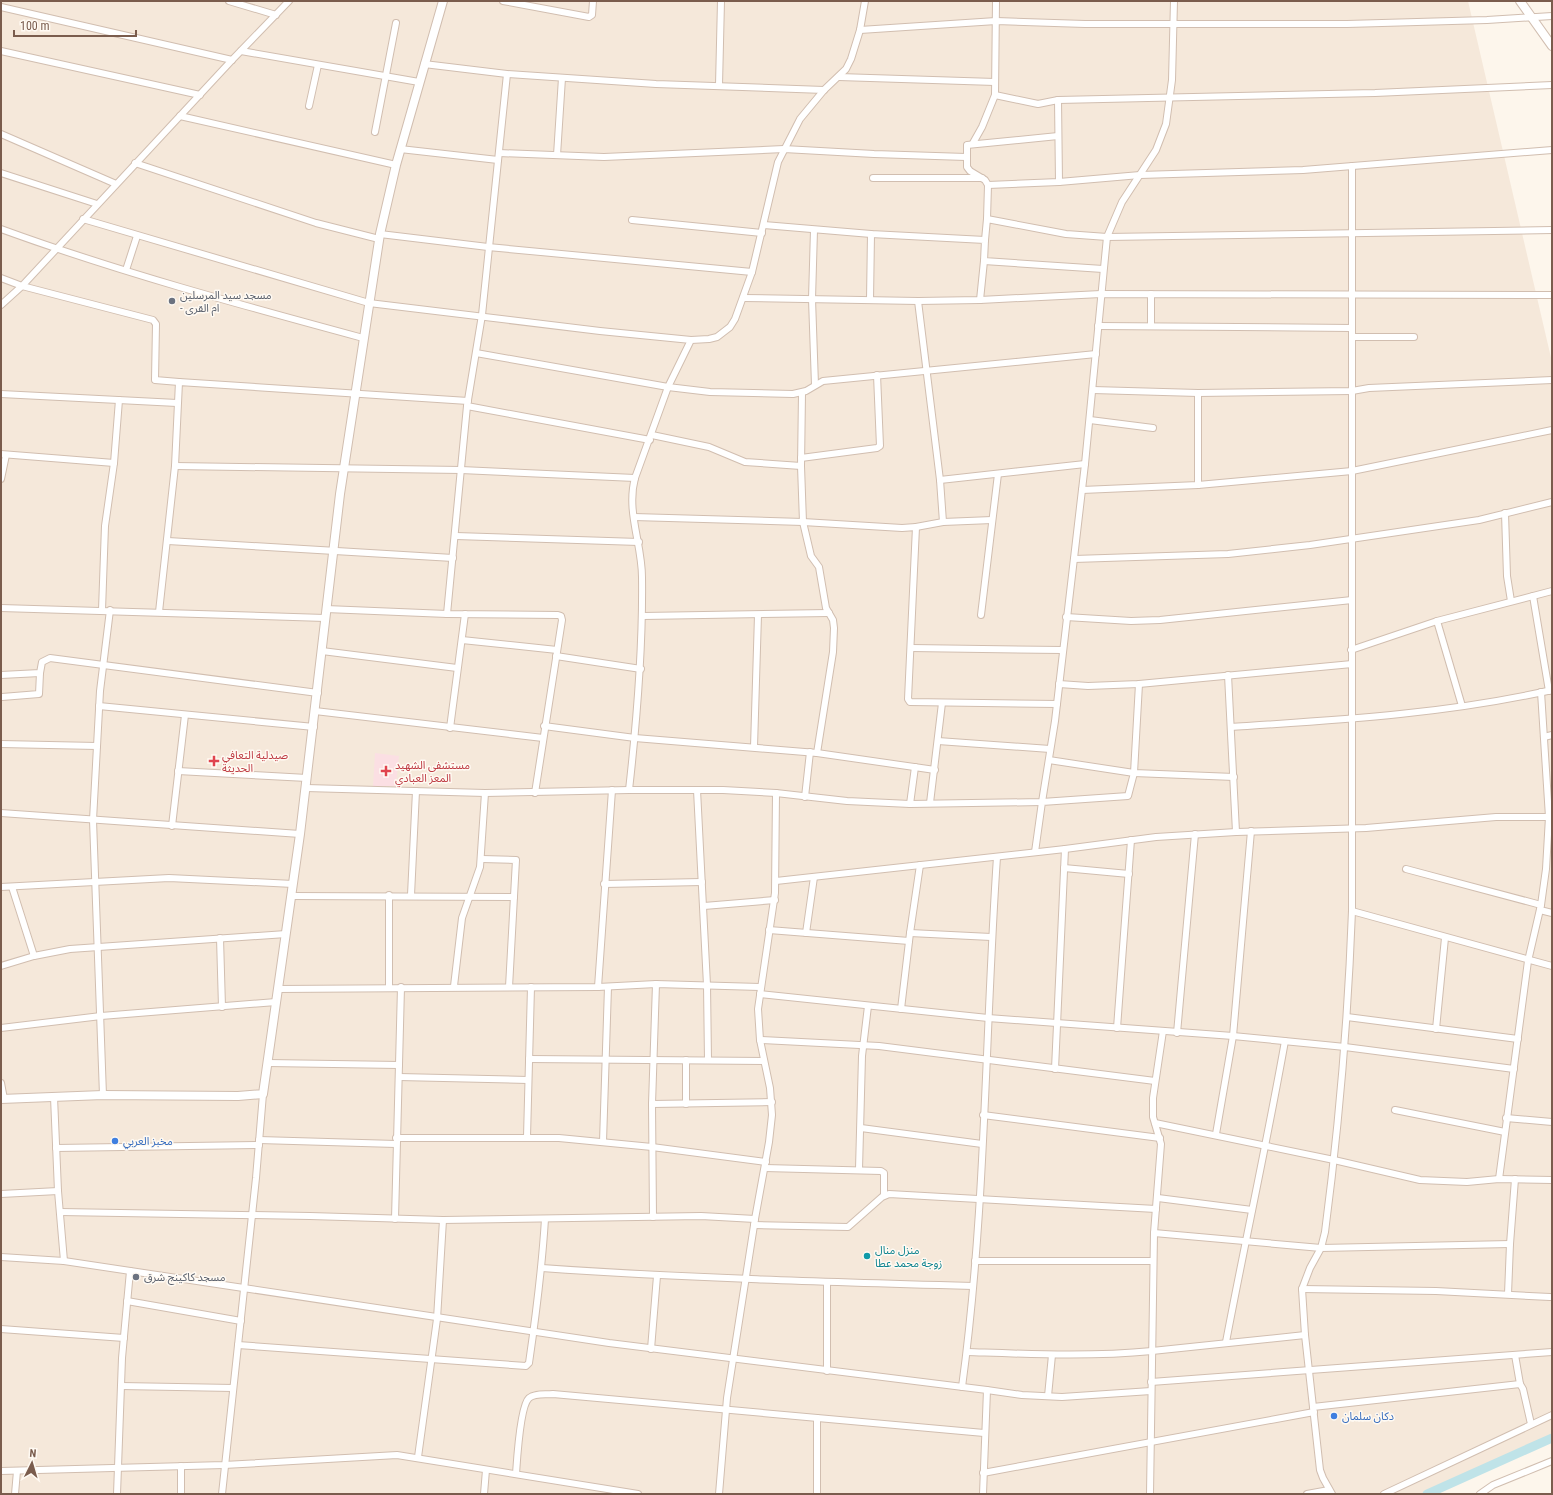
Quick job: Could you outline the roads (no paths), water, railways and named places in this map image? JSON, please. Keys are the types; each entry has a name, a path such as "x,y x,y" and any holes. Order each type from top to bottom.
{"street":[{"path":"229,1 276,15"},
{"path":"1,305 22,286 135,163 289,1"},
{"path":"222,1494 252,1215 263,1094 294,884 318,693 332,551 363,338 379,236 400,149 443,1"},
{"path":"503,1 589,17 592,15 593,1"},
{"path":"719,85 721,1"},
{"path":"83,219 369,303 482,315 600,331 691,340 709,339 724,333 730,327 744,298 764,225 773,178 784,149 800,119 824,90 839,77 851,59 860,30 865,1"},
{"path":"973,143 995,95 996,1"},
{"path":"1035,852 1057,704 1062,650 1074,559 1090,420 1107,237 1122,202 1163,136 1171,98 1174,1"},
{"path":"1520,1 1552,46"},
{"path":"1,7 232,60"},
{"path":"860,30 996,21 1078,24 1347,24 1487,20 1552,16"},
{"path":"375,132 396,23"},
{"path":"1,51 200,94"},
{"path":"241,51 419,82"},
{"path":"309,106 318,64"},
{"path":"424,64 507,74 562,78 656,84 719,85 824,90"},
{"path":"448,614 468,404 482,315 507,74"},
{"path":"839,77 995,82"},
{"path":"557,155 562,78"},
{"path":"995,95 1038,104 1058,100 1368,94 1552,85"},
{"path":"1058,100 1059,182"},
{"path":"180,116 396,165"},
{"path":"1,134 116,184"},
{"path":"980,300 987,219 988,185 983,178 968,169 966,146 973,143 1058,136"},
{"path":"400,149 498,160"},
{"path":"499,153 604,157 784,149 966,157"},
{"path":"988,185 1059,182 1140,175 1230,173 1352,166 1552,150"},
{"path":"135,163 316,222 379,236 752,272"},
{"path":"1307,1494 1330,1492 1320,1470 1302,1289 1310,1268 1321,1248 1325,1232 1334,1160 1345,1047 1352,911 1352,166"},
{"path":"1,173 97,204"},
{"path":"873,178 983,178"},
{"path":"987,219 1072,235 1107,237 1552,230"},
{"path":"632,220 762,233"},
{"path":"764,225 871,234 985,240"},
{"path":"1,229 56,249 232,302 363,338"},
{"path":"814,230 812,299 815,385"},
{"path":"870,300 871,234"},
{"path":"126,270 137,236"},
{"path":"984,261 1103,269"},
{"path":"1,278 22,286 153,320 156,324 155,380 356,393 468,404 651,438 709,447 745,462 801,466"},
{"path":"744,298 918,301 980,300 1101,294 1552,296"},
{"path":"1151,294 1151,326"},
{"path":"918,301 940,480 943,522"},
{"path":"1098,326 1352,328"},
{"path":"1352,337 1414,337"},
{"path":"629,790 641,669 643,616 642,564 632,496 636,478 668,387 691,340"},
{"path":"476,353 668,387 724,393 780,395 802,393 823,381 1096,354"},
{"path":"801,458 877,448 880,446 878,375"},
{"path":"1093,390 1198,393 1352,391 1376,387 1552,380"},
{"path":"159,612 168,541 175,466 179,382"},
{"path":"802,393 801,466 803,522 811,556 819,567 826,608 833,620 834,641 817,753"},
{"path":"1198,393 1198,485"},
{"path":"1,394 177,403"},
{"path":"102,610 105,526 114,463 118,400"},
{"path":"1090,420 1153,428"},
{"path":"1082,490 1198,485 1352,471 1552,430"},
{"path":"1,479 3,455 114,463"},
{"path":"940,480 1085,464"},
{"path":"175,466 344,467 462,470 636,478"},
{"path":"981,615 998,474"},
{"path":"1074,559 1228,554 1352,540 1479,520 1552,502"},
{"path":"1505,513 1507,576 1511,601"},
{"path":"634,517 803,522 902,528 943,522 992,520"},
{"path":"916,527 910,702 1057,704"},
{"path":"456,536 639,542"},
{"path":"168,541 453,558"},
{"path":"1352,650 1437,621 1511,601 1552,592"},
{"path":"1231,727 1352,719 1454,709 1462,706 1551,690 1533,596"},
{"path":"1066,617 1131,621 1160,620 1352,600"},
{"path":"1,608 110,610 325,618"},
{"path":"326,608 448,614 561,616 562,620 557,653 534,792"},
{"path":"103,1095 93,820 102,664 110,610"},
{"path":"450,728 465,614"},
{"path":"643,616 829,614"},
{"path":"754,747 758,615"},
{"path":"1437,621 1462,706"},
{"path":"462,640 557,653 641,669"},
{"path":"911,648 1062,650"},
{"path":"322,651 457,668"},
{"path":"2,697 39,694 42,662 47,658 318,693"},
{"path":"1059,684 1088,686 1139,684 1352,664"},
{"path":"1,675 40,673"},
{"path":"1228,675 1236,832"},
{"path":"306,788 485,793 612,790 697,790 776,793 847,801 910,804 1042,802 1125,798 1128,796 1134,773 1139,684"},
{"path":"1500,1179 1506,1118 1528,961 1549,869 1550,817 1541,692"},
{"path":"930,803 942,703"},
{"path":"99,706 314,727"},
{"path":"315,711 543,738"},
{"path":"172,826 185,715"},
{"path":"544,726 635,738 810,752 935,770"},
{"path":"1544,736 1552,735"},
{"path":"938,741 1050,749"},
{"path":"1,744 97,746"},
{"path":"805,797 810,752"},
{"path":"1049,760 1134,773 1234,778"},
{"path":"910,804 915,767"},
{"path":"178,772 307,778"},
{"path":"598,987 604,884 612,790"},
{"path":"697,790 704,906 708,1060"},
{"path":"411,896 416,791"},
{"path":"454,986 462,918 482,859 485,793"},
{"path":"719,1494 726,1409 755,1222 766,1165 772,1116 772,1102 760,1040 758,1009 769,930 775,900 776,793"},
{"path":"1,813 300,834"},
{"path":"776,881 1195,834 1351,829 1496,817 1550,817"},
{"path":"1216,1134 1233,1036 1251,832"},
{"path":"1177,1033 1195,834"},
{"path":"1117,1028 1131,840"},
{"path":"1055,1069 1065,849"},
{"path":"962,1387 967,1352 975,1261 984,1115 991,937 997,857"},
{"path":"482,859 516,860 509,987"},
{"path":"901,1010 920,864"},
{"path":"1064,868 1129,874"},
{"path":"1406,869 1541,907 1552,913"},
{"path":"806,933 814,876"},
{"path":"1,887 168,878 294,884"},
{"path":"604,884 702,882"},
{"path":"12,886 34,956"},
{"path":"389,895 389,987"},
{"path":"292,896 389,895 514,897"},
{"path":"704,906 775,900"},
{"path":"1352,911 1528,961 1552,966"},
{"path":"769,930 909,941"},
{"path":"910,933 991,937"},
{"path":"1,966 34,956 70,949 286,934"},
{"path":"220,938 222,1007"},
{"path":"1436,1029 1445,938"},
{"path":"278,989 454,986 608,987 656,984 707,985 901,1010 1285,1041 1345,1047 1514,1069"},
{"path":"652,1217 652,1104 656,984"},
{"path":"396,1218 396,1141 401,987"},
{"path":"527,1137 531,987"},
{"path":"604,1142 608,987"},
{"path":"1,1028 101,1016 276,1002"},
{"path":"859,1169 862,1045 868,1006"},
{"path":"1347,1017 1518,1039"},
{"path":"1150,1494 1152,1443 1151,1351 1153,1261 1154,1233 1158,1198 1160,1138 1152,1111 1163,1031"},
{"path":"760,1040 862,1045 1155,1081"},
{"path":"1226,1342 1245,1242 1267,1145 1285,1041"},
{"path":"529,1059 764,1061"},
{"path":"686,1060 686,1104"},
{"path":"268,1063 399,1066"},
{"path":"398,1078 528,1080"},
{"path":"1,1083 2,1099 103,1095 228,1096 263,1094"},
{"path":"54,1097 58,1191 64,1261"},
{"path":"652,1104 772,1102"},
{"path":"1395,1110 1505,1132"},
{"path":"984,1115 1160,1138"},
{"path":"1506,1118 1552,1122"},
{"path":"1155,1123 1216,1134 1420,1180 1467,1182 1500,1179 1552,1180"},
{"path":"861,1128 982,1144"},
{"path":"56,1148 527,1137 559,1138 652,1147 766,1165 859,1169 883,1172 884,1196"},
{"path":"1508,1294 1515,1179"},
{"path":"1,1194 58,1191"},
{"path":"60,1212 443,1220 705,1216 755,1222 848,1227 884,1196 889,1194 1156,1209"},
{"path":"1158,1198 1252,1210"},
{"path":"238,1345 526,1366 529,1363 534,1331 542,1268 545,1219"},
{"path":"418,1457 437,1319 443,1220"},
{"path":"1154,1233 1321,1248 1510,1244"},
{"path":"1,1257 64,1261 437,1319 534,1331 651,1349 986,1390 1062,1397 1151,1391"},
{"path":"975,1261 1153,1261"},
{"path":"542,1268 657,1276 746,1280 972,1286"},
{"path":"117,1494 121,1386 130,1271"},
{"path":"651,1349 657,1276"},
{"path":"827,1282 827,1371"},
{"path":"1302,1289 1508,1294 1550,1297"},
{"path":"127,1301 240,1320"},
{"path":"1,1329 124,1338"},
{"path":"967,1352 1052,1355 1151,1351 1226,1342 1306,1336"},
{"path":"1151,1382 1310,1372 1552,1352"},
{"path":"1048,1396 1052,1355"},
{"path":"1515,1355 1520,1384 1531,1424"},
{"path":"983,1472 1152,1443 1313,1410 1520,1384"},
{"path":"121,1386 233,1388"},
{"path":"983,1494 986,1390"},
{"path":"516,1474 523,1407 529,1398 534,1395 553,1394 984,1433"},
{"path":"1384,1494 1552,1415"},
{"path":"816,1494 817,1418"},
{"path":"1,1472 224,1465 387,1454 418,1457 486,1470 638,1494"},
{"path":"1480,1494 1493,1485 1552,1461"},
{"path":"181,1494 182,1466"},
{"path":"484,1494 486,1470"},
{"path":"14,1494 18,1471"}],"waterway":[{"path":"1427,1494 1552,1438"}],"place":[{"name":"مسجد سيد المرسلين - ام القرى","path":"172,301"},
{"name":"صيدلية التعافي الحديثة","path":"214,761"},
{"name":"مستشفى الشهيد المعز العبادي","path":"386,771"},
{"name":"مخبز العربي","path":"115,1141"},
{"name":"منزل منال زوجة محمد عطا","path":"867,1256"},
{"name":"مسجد كاكينج شرق","path":"136,1277"},
{"name":"دكان سلمان","path":"1334,1416"}]}
